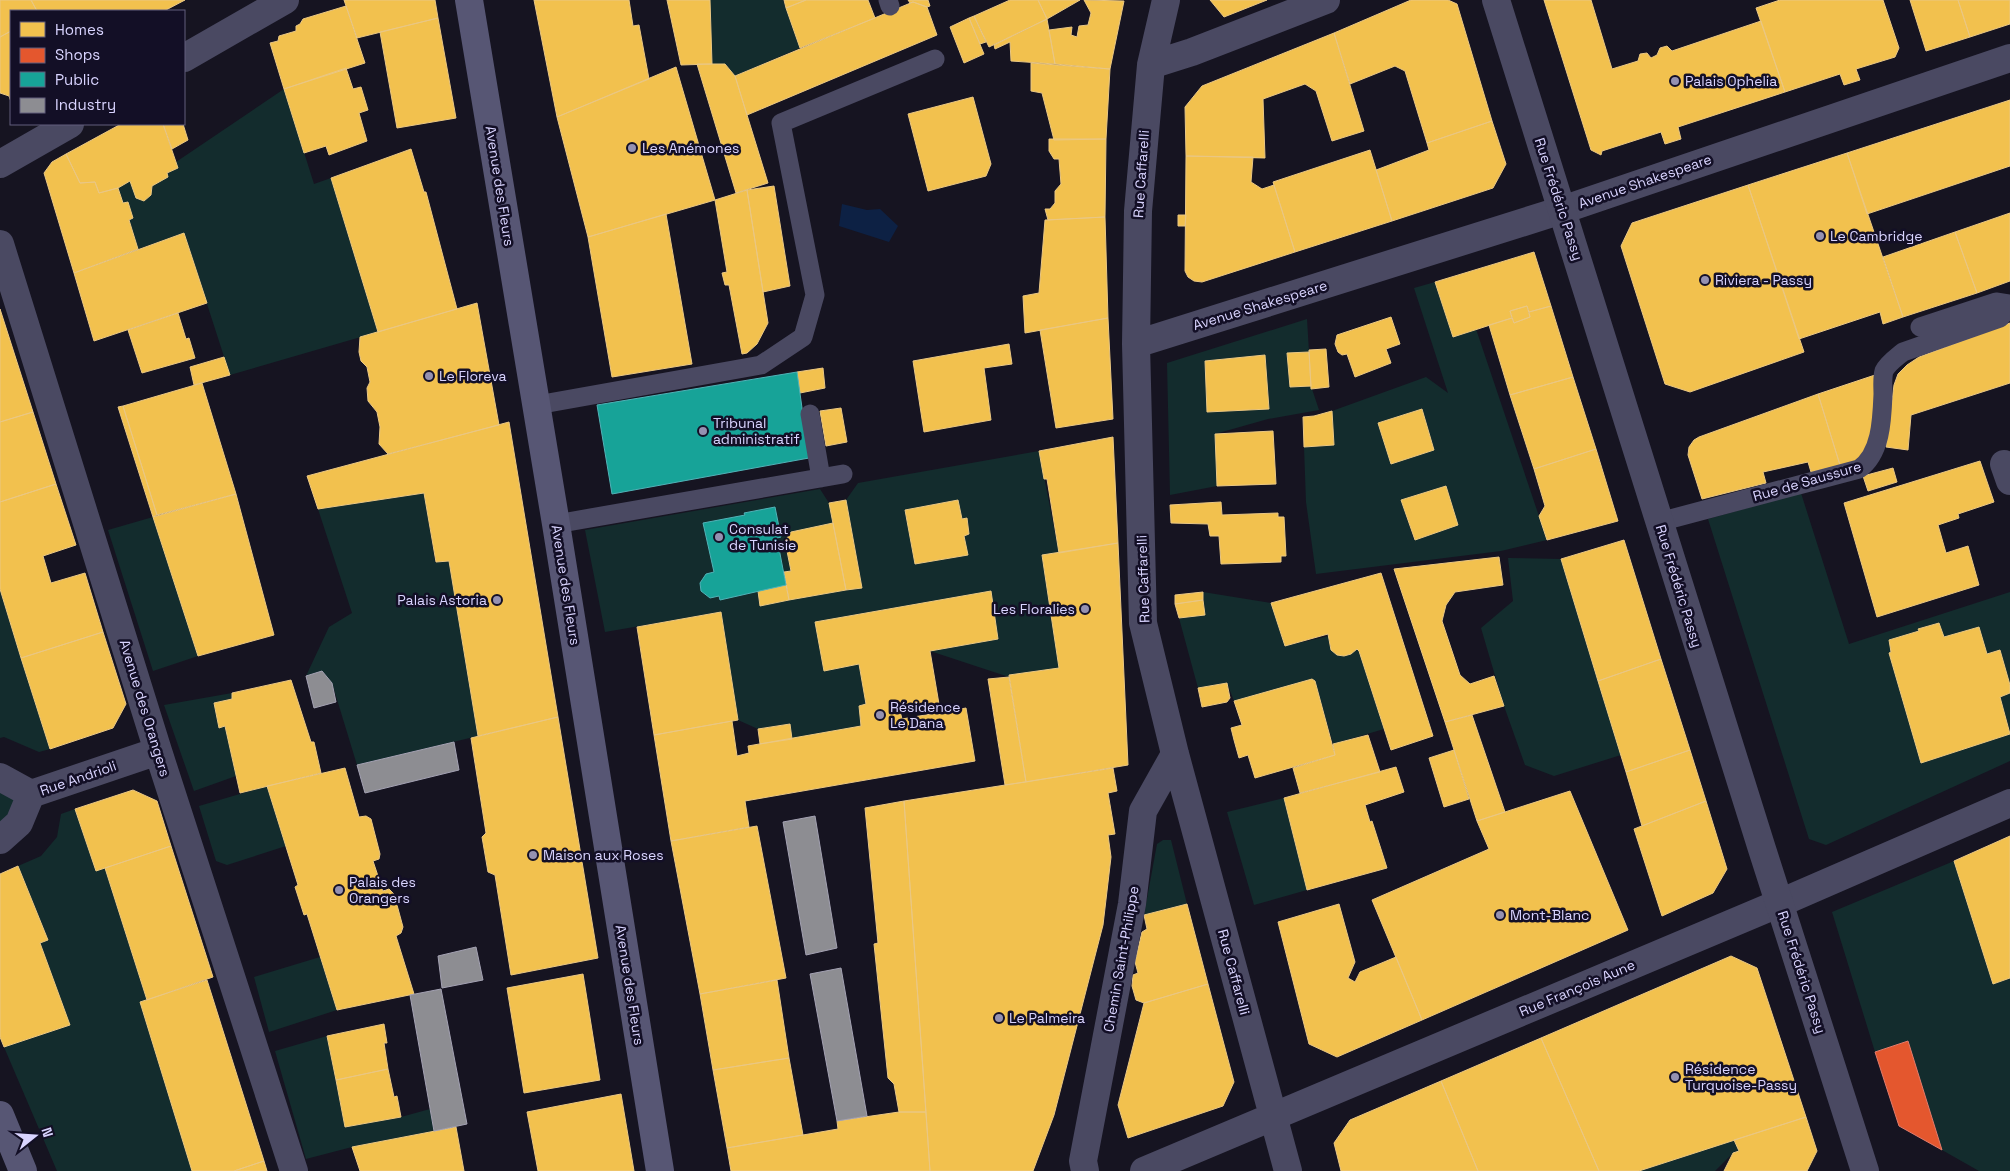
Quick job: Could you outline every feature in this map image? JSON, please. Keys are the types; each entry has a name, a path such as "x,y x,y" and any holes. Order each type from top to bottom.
{"main road":[{"name":"Avenue des Fleurs","path":"469,0 537,405 660,1171"},
{"path":"0,1115 24,1171"}],"street":[{"path":"185,57 285,0"},
{"name":"Rue Caffarelli","path":"1166,0 1151,65 1138,211 1136,344 1143,623 1175,754 1288,1171"},
{"path":"1151,65 1192,52 1326,0"},
{"name":"Rue Frédéric Passy","path":"1496,0 1865,1171"},
{"name":"Avenue Shakespeare","path":"1136,344 1562,210 2010,58"},
{"path":"0,164 68,125"},
{"name":"Avenue des Orangers","path":"0,244 158,751 294,1171"},
{"name":"Rue Andrioli","path":"0,777 31,794 158,751"},
{"name":"Chemin Saint-Philippe","path":"1085,1171 1083,1161 1132,904 1143,811 1175,754"},
{"path":"0,840 19,823 31,794"},
{"name":"Rue François Aune","path":"1144,1171 1780,903 2010,803"}],"lane":[{"path":"537,405 761,365 803,337 815,295 781,124 935,59"},
{"path":"1920,327 1996,302 2010,305"},
{"name":"Rue de Saussure","path":"1660,522 1859,468 1868,463 1876,449 1884,373 1890,362 1903,352 2000,318 2010,305"},
{"path":"810,414 821,478"},
{"path":"556,524 843,474"}],"green space":[{"path":"710,0 783,0 800,48 735,76 725,64 712,64"},
{"path":"284,89 314,184 331,178 378,332 230,375 184,233 138,249 129,220 133,218 128,202 123,203 118,188 130,181 152,186 167,173 178,168 176,162"},
{"path":"1435,282 1453,336 1476,329 1547,540 1501,551 1316,574 1306,502 1304,447 1334,445 1332,411 1426,377 1448,393 1414,288","holes":["1422,409 1434,449 1391,463 1378,423","1446,486 1457,525 1414,540 1401,500"]},
{"path":"1307,319 1309,352 1287,354 1290,387 1311,386 1319,410 1268,419 1215,434 1217,486 1170,495 1167,363","holes":["1265,355 1269,409 1207,412 1205,361"]},
{"path":"1039,451 1059,553 1042,556 1059,668 1009,677 930,651 990,592 816,622 859,664 866,704 861,726 792,739 789,724 758,729 738,720 721,612 605,632 585,530 820,489 829,503 846,590 862,587 846,500 858,483","holes":["958,500 962,519 967,518 969,534 964,536 967,555 915,564 905,510"]},
{"path":"424,493 435,562 449,561 478,736 357,765 332,683 322,671 306,676 329,627 352,613 318,509"},
{"path":"1801,493 1849,644 2010,592 2010,685 2000,650 1987,654 1944,637 1938,623 1889,641 1921,763 2010,734 2010,761 1826,845 1809,839 1708,519"},
{"path":"153,517 198,656 153,671 108,530"},
{"path":"1508,558 1561,559 1621,755 1554,776 1525,765 1504,706 1481,628 1513,601"},
{"path":"0,590 50,749 39,752 4,737 0,738"},
{"path":"1203,592 1271,603 1285,646 1329,636 1331,648 1337,654 1347,655 1357,649 1384,729 1333,744 1315,682 1312,679 1234,701 1227,683 1198,688 1179,618 1205,615"},
{"path":"232,693 232,699 214,703 219,727 225,726 236,776 194,791 164,705"},
{"path":"2010,693 2010,732 2000,697"},
{"path":"0,784 23,796 0,831"},
{"path":"267,786 286,846 227,865 216,861 199,806"},
{"path":"1284,798 1307,890 1254,905 1227,812"},
{"path":"75,809 96,870 105,868 147,1000 140,1002 193,1171 57,1171 4,1047 70,1025 40,943 48,939 18,866 41,856 57,837 61,814"},
{"path":"1163,840 1171,840 1187,904 1144,915 1157,844"},
{"path":"1954,861 1993,984 2010,978 2010,1171 1979,1171 1942,1150 1908,1041 1875,1052 1832,912"},
{"path":"320,957 337,1010 269,1032 254,977"},
{"path":"327,1036 345,1127 401,1117 430,1109 434,1131 352,1147 306,1159 275,1051"},
{"path":"1734,1140 1739,1151 1733,1153 1715,1171 1639,1171"}],"water":[{"path":"842,204 867,210 880,209 898,226 889,242 839,226"}],"building: Homes":[{"path":"0,0 31,0 36,10 10,10 10,32 0,37"},
{"path":"31,0 185,0 166,10 36,10"},
{"path":"344,0 435,0 438,18 357,38"},
{"path":"534,0 629,0 633,26 639,25 649,79 557,117"},
{"path":"667,0 710,0 712,64 681,65"},
{"path":"784,0 806,0 786,8"},
{"path":"806,0 868,0 875,18 800,48 786,8"},
{"path":"908,0 928,0 930,6 910,3"},
{"path":"1010,0 1038,0 1047,19 989,47 974,16"},
{"path":"1038,0 1080,0 1047,19"},
{"path":"1084,0 1124,1 1110,69 1055,64 1049,30 1072,27 1071,35 1077,37 1079,26 1088,25 1091,13"},
{"path":"1210,0 1267,0 1224,17"},
{"path":"1411,0 1448,0 1457,4 1492,121 1427,143 1405,71 1395,66 1350,84 1334,33"},
{"name":"Palais Ophelia","path":"1544,0 1591,0 1612,69 1638,61 1640,54 1647,53 1651,58 1657,55 1660,48 1667,46 1672,51 1761,21 1785,92 1678,127 1681,139 1665,144 1661,132 1602,151 1601,155 1591,150"},
{"path":"1780,0 1883,0 1899,48 1895,57 1856,69 1860,80 1844,85 1840,74 1785,92 1756,8"},
{"path":"1910,0 1958,0 1970,37 1926,51"},
{"path":"1958,0 2010,0 2010,24 1970,37"},
{"path":"913,2 927,7 937,35 747,115 735,76"},
{"path":"346,6 365,63 284,89 270,43 278,41 279,36 296,31 296,26 303,19"},
{"path":"974,16 986,42 980,44 969,18"},
{"path":"438,18 456,118 397,128 380,32"},
{"path":"969,18 984,54 964,63 950,27"},
{"path":"1047,19 1055,64 1011,61 1010,42 995,49 994,45"},
{"path":"10,32 10,99 9,96 0,93 0,37"},
{"path":"1334,33 1364,131 1332,141 1316,91 1305,84 1263,99 1265,158 1186,156 1185,107 1202,86"},
{"path":"1031,63 1110,69 1106,139 1054,140 1042,93 1031,91"},
{"path":"697,64 725,64 735,76 768,183 736,193"},
{"name":"Les Anémones","path":"676,67 715,200 588,237 557,117"},
{"path":"346,68 353,89 361,87 368,110 359,113 367,141 329,155 326,146 304,153 284,89"},
{"path":"973,97 991,164 986,176 928,191 908,114"},
{"path":"2010,100 2010,166 1867,214 1847,153"},
{"path":"1492,121 1506,164 1493,188 1392,221 1376,170 1429,150 1427,143"},
{"path":"119,125 163,125 178,168 167,173 168,177 152,186 151,195 144,201 136,198 130,181 118,188 99,193 95,182 80,183 66,154"},
{"path":"163,125 183,125 188,140 172,149"},
{"path":"1049,139 1106,139 1105,217 1048,220 1045,209 1050,209 1055,203 1055,191 1061,184 1059,159 1054,159 1049,151"},
{"path":"411,149 424,192 426,192 457,309 378,332 331,178"},
{"path":"1370,150 1392,221 1295,252 1273,182"},
{"name":"Le Cambridge","path":"1847,153 1903,317 1883,324 1880,312 1799,339 1748,185"},
{"path":"66,154 80,183 95,182 99,193 118,188 123,203 128,202 133,218 129,220 138,249 74,273 44,173 52,162"},
{"path":"1186,156 1253,157 1251,182 1262,189 1274,185 1295,252 1202,282 1194,281 1188,277 1185,271"},
{"name":"Riviera - Passy","path":"1748,185 1804,352 1690,392 1665,384 1621,246 1632,223"},
{"path":"774,186 790,286 763,292 747,190"},
{"path":"747,190 768,323 757,344 747,353 742,354 729,285 725,285 722,273 727,272 715,200"},
{"path":"2010,213 2010,281 1977,293 1955,232"},
{"path":"666,214 692,364 612,377 588,237"},
{"path":"1178,215 1186,215 1185,226 1178,226"},
{"path":"1105,217 1108,318 1025,333 1023,296 1039,293 1045,220"},
{"path":"1955,232 1977,293 1903,317 1883,257"},
{"path":"184,233 207,303 94,341 74,273"},
{"path":"1534,252 1551,306 1529,312 1527,306 1510,311 1512,318 1453,337 1435,282"},
{"name":"Le Floreva","path":"477,303 499,425 388,454 379,444 380,427 377,412 368,401 367,388 370,382 367,367 361,361 359,352 360,337"},
{"path":"1527,306 1530,317 1514,323 1510,311"},
{"path":"1551,306 1573,377 1510,395 1489,325 1512,318 1514,323 1530,317 1529,312"},
{"path":"0,309 33,412 0,422"},
{"path":"178,313 186,339 189,338 195,358 142,373 128,330"},
{"path":"1391,317 1400,344 1386,349 1391,363 1355,377 1347,354 1342,355 1338,352 1335,344 1337,335"},
{"path":"1108,318 1113,419 1056,428 1040,330"},
{"path":"2010,323 2010,383 1911,415 1908,450 1886,447 1894,385 1898,374 1907,365 1919,357"},
{"path":"1009,344 1012,364 984,368 991,420 924,432 913,361"},
{"path":"1326,349 1329,387 1311,389 1309,350"},
{"path":"1309,352 1311,386 1290,387 1287,353"},
{"path":"1265,355 1269,409 1207,412 1205,361"},
{"path":"224,357 230,375 194,385 190,367"},
{"path":"823,368 825,388 800,393 797,372"},
{"path":"1875,375 1877,419 1869,445 1858,461 1840,465 1818,394"},
{"path":"1573,377 1596,449 1534,469 1510,395"},
{"path":"202,383 236,494 157,515 123,406"},
{"path":"1818,394 1840,465 1811,472 1808,462 1763,472 1766,483 1702,499 1688,455 1689,447 1694,440"},
{"path":"123,406 157,515 153,517 118,407"},
{"path":"841,408 847,442 826,446 820,411"},
{"path":"1422,409 1434,450 1391,464 1378,423"},
{"path":"1332,411 1334,445 1304,447 1303,417"},
{"path":"33,412 56,484 0,502 0,422"},
{"name":"Palais Astoria","path":"509,422 558,717 478,736 449,561 436,562 424,493 318,509 307,476"},
{"path":"1273,431 1276,484 1217,486 1215,434"},
{"path":"1113,437 1118,543 1059,553 1047,479 1044,479 1039,451"},
{"path":"1596,449 1618,521 1547,540 1539,516 1545,506 1534,469"},
{"path":"1980,461 1994,502 1958,514 1959,518 1938,525 1946,553 1968,546 1979,585 1877,617 1844,503"},
{"path":"1893,468 1897,482 1868,491 1863,476"},
{"path":"56,484 76,545 43,556 51,583 85,573 103,632 21,658 0,589 0,502"},
{"path":"1446,486 1458,525 1415,540 1401,500"},
{"path":"236,494 274,635 198,656 153,517"},
{"path":"846,500 862,588 846,590 829,503"},
{"path":"958,500 962,519 967,518 969,534 964,536 968,555 915,564 905,510"},
{"path":"1221,502 1222,515 1278,513 1278,517 1284,517 1286,556 1281,556 1281,562 1221,564 1219,536 1210,536 1208,524 1171,523 1170,505"},
{"path":"833,523 846,590 789,600 784,572 791,571 785,541 791,532"},
{"path":"1624,540 1661,659 1598,681 1561,559"},
{"name":"Les Floralies","path":"1118,543 1128,765 1026,782 1009,675 1059,668 1042,555"},
{"path":"1499,557 1503,585 1455,592 1446,605 1442,621 1460,675 1470,684 1494,676 1504,706 1445,722 1394,569"},
{"path":"1381,573 1433,736 1391,750 1359,651 1357,649 1351,654 1337,655 1331,650 1328,634 1285,646 1271,603"},
{"path":"786,585 789,600 760,606 758,591"},
{"name":"Résidence Le Dana","path":"991,591 998,639 930,651 939,704 900,711 902,719 966,708 975,761 745,801 749,827 671,841 654,735 732,721 737,756 749,753 748,746 861,726 859,706 866,704 859,664 824,671 815,622"},
{"path":"1203,592 1203,600 1175,604 1175,595"},
{"path":"1203,600 1205,615 1179,618 1175,604"},
{"path":"721,612 738,720 654,735 637,627"},
{"path":"1939,623 1944,637 1979,627 1987,654 2000,650 2010,685 2010,693 2000,697 2010,734 1921,763 1889,653 1891,652 1889,640"},
{"path":"103,632 126,704 113,728 50,749 21,658"},
{"path":"1661,659 1690,750 1626,772 1598,681"},
{"path":"1009,677 1026,782 1005,785 988,679"},
{"path":"1312,679 1315,681 1335,755 1255,778 1248,755 1239,758 1234,740 1231,728 1242,725 1234,701"},
{"path":"291,680 311,742 314,742 321,773 240,793 225,726 219,728 214,703 232,699 232,693"},
{"path":"1227,683 1230,698 1227,702 1202,707 1198,688"},
{"path":"1472,715 1505,812 1477,821 1445,722"},
{"name":"Maison aux Roses","path":"558,717 598,958 511,975 495,875 488,872 482,837 486,833 471,738"},
{"path":"790,724 792,739 760,744 758,729"},
{"path":"1368,735 1380,772 1300,793 1293,768 1335,755 1333,744"},
{"path":"1454,750 1469,799 1444,807 1429,758"},
{"path":"1690,750 1706,801 1642,826 1626,772"},
{"path":"1396,767 1404,792 1365,805 1387,868 1307,890 1284,798"},
{"name":"Palais des Orangers","path":"345,768 359,817 366,816 371,819 380,854 379,859 373,861 383,891 389,889 394,894 403,927 401,933 396,936 414,994 337,1010 307,914 304,915 295,887 298,885 267,786"},
{"name":"Le Palmeira","path":"1113,768 1117,791 1108,793 1115,834 1108,835 1111,857 1103,925 1054,1115 1033,1171 930,1171 904,801"},
{"path":"133,790 157,801 171,846 96,871 75,809"},
{"name":"Mont-Blanc","path":"1570,791 1628,930 1422,1020 1372,900 1489,849 1477,821"},
{"path":"904,801 926,1112 899,1112 894,1084 888,1078 874,944 878,943 865,808"},
{"path":"1706,801 1727,869 1713,893 1662,916 1634,829"},
{"path":"757,826 786,978 700,994 671,841"},
{"path":"2010,836 2010,978 1993,984 1954,861"},
{"path":"171,846 213,977 147,1000 105,868"},
{"path":"18,866 48,940 40,943 70,1025 4,1047 0,1037 0,874"},
{"path":"1187,904 1208,984 1144,1003 1136,1000 1132,986 1133,975 1138,973 1135,962 1142,932 1147,929 1144,915"},
{"path":"1339,904 1355,962 1348,978 1355,982 1360,972 1396,957 1422,1020 1337,1057 1309,1044 1278,922"},
{"name":"Résidence Turquoise-Passy","path":"1731,956 1757,968 1806,1117 1639,1171 1599,1171 1541,1038"},
{"path":"583,974 600,1080 524,1093 507,988"},
{"path":"207,980 264,1161 234,1171 192,1171 140,1002"},
{"path":"777,980 789,1058 713,1070 700,994"},
{"path":"1208,984 1234,1082 1223,1106 1128,1138 1118,1105 1144,1003"},
{"path":"384,1024 387,1043 384,1043 388,1069 336,1080 327,1036"},
{"path":"1541,1038 1599,1171 1478,1171 1441,1081"},
{"path":"789,1058 803,1135 727,1148 713,1070"},
{"path":"388,1069 394,1097 397,1096 401,1117 345,1127 336,1080"},
{"path":"1441,1081 1478,1171 1341,1171 1334,1143 1350,1120"},
{"path":"621,1094 634,1171 538,1171 527,1112"},
{"path":"899,1112 926,1112 930,1171 731,1171 727,1148 838,1129 837,1121"},
{"path":"1806,1117 1817,1151 1807,1171 1724,1171 1733,1153 1739,1151 1734,1140"},
{"path":"456,1127 464,1171 360,1171 352,1147"},
{"path":"264,1161 267,1171 234,1171"}],"building: Shops":[{"path":"1908,1041 1942,1150 1899,1126 1875,1052"}],"building: Public":[{"name":"Tribunal administratif","path":"797,372 809,458 612,494 597,405"},
{"path":"775,507 781,537 777,538 786,585 720,600 719,596 710,598 701,591 700,583 706,574 714,572 703,523"}],"building: Industry":[{"path":"322,671 332,683 336,702 314,708 306,676"},
{"path":"454,742 459,770 365,793 357,765"},
{"path":"815,816 837,948 806,955 783,822"},
{"path":"476,947 483,980 442,988 438,956"},
{"path":"841,968 867,1116 837,1121 810,974"},
{"path":"441,989 467,1124 434,1131 410,995"}],"place":[{"name":"Palais Ophelia","path":"1675,81"},
{"name":"Les Anémones","path":"632,148"},
{"name":"Le Cambridge","path":"1820,236"},
{"name":"Riviera - Passy","path":"1705,280"},
{"name":"Le Floreva","path":"429,376"},
{"name":"Tribunal administratif","path":"703,431"},
{"name":"Consulat de Tunisie","path":"719,537"},
{"name":"Palais Astoria","path":"497,600"},
{"name":"Les Floralies","path":"1085,609"},
{"name":"Résidence Le Dana","path":"880,715"},
{"name":"Maison aux Roses","path":"533,855"},
{"name":"Palais des Orangers","path":"339,890"},
{"name":"Mont-Blanc","path":"1500,915"},
{"name":"Le Palmeira","path":"999,1018"},
{"name":"Résidence Turquoise-Passy","path":"1675,1077"}]}
